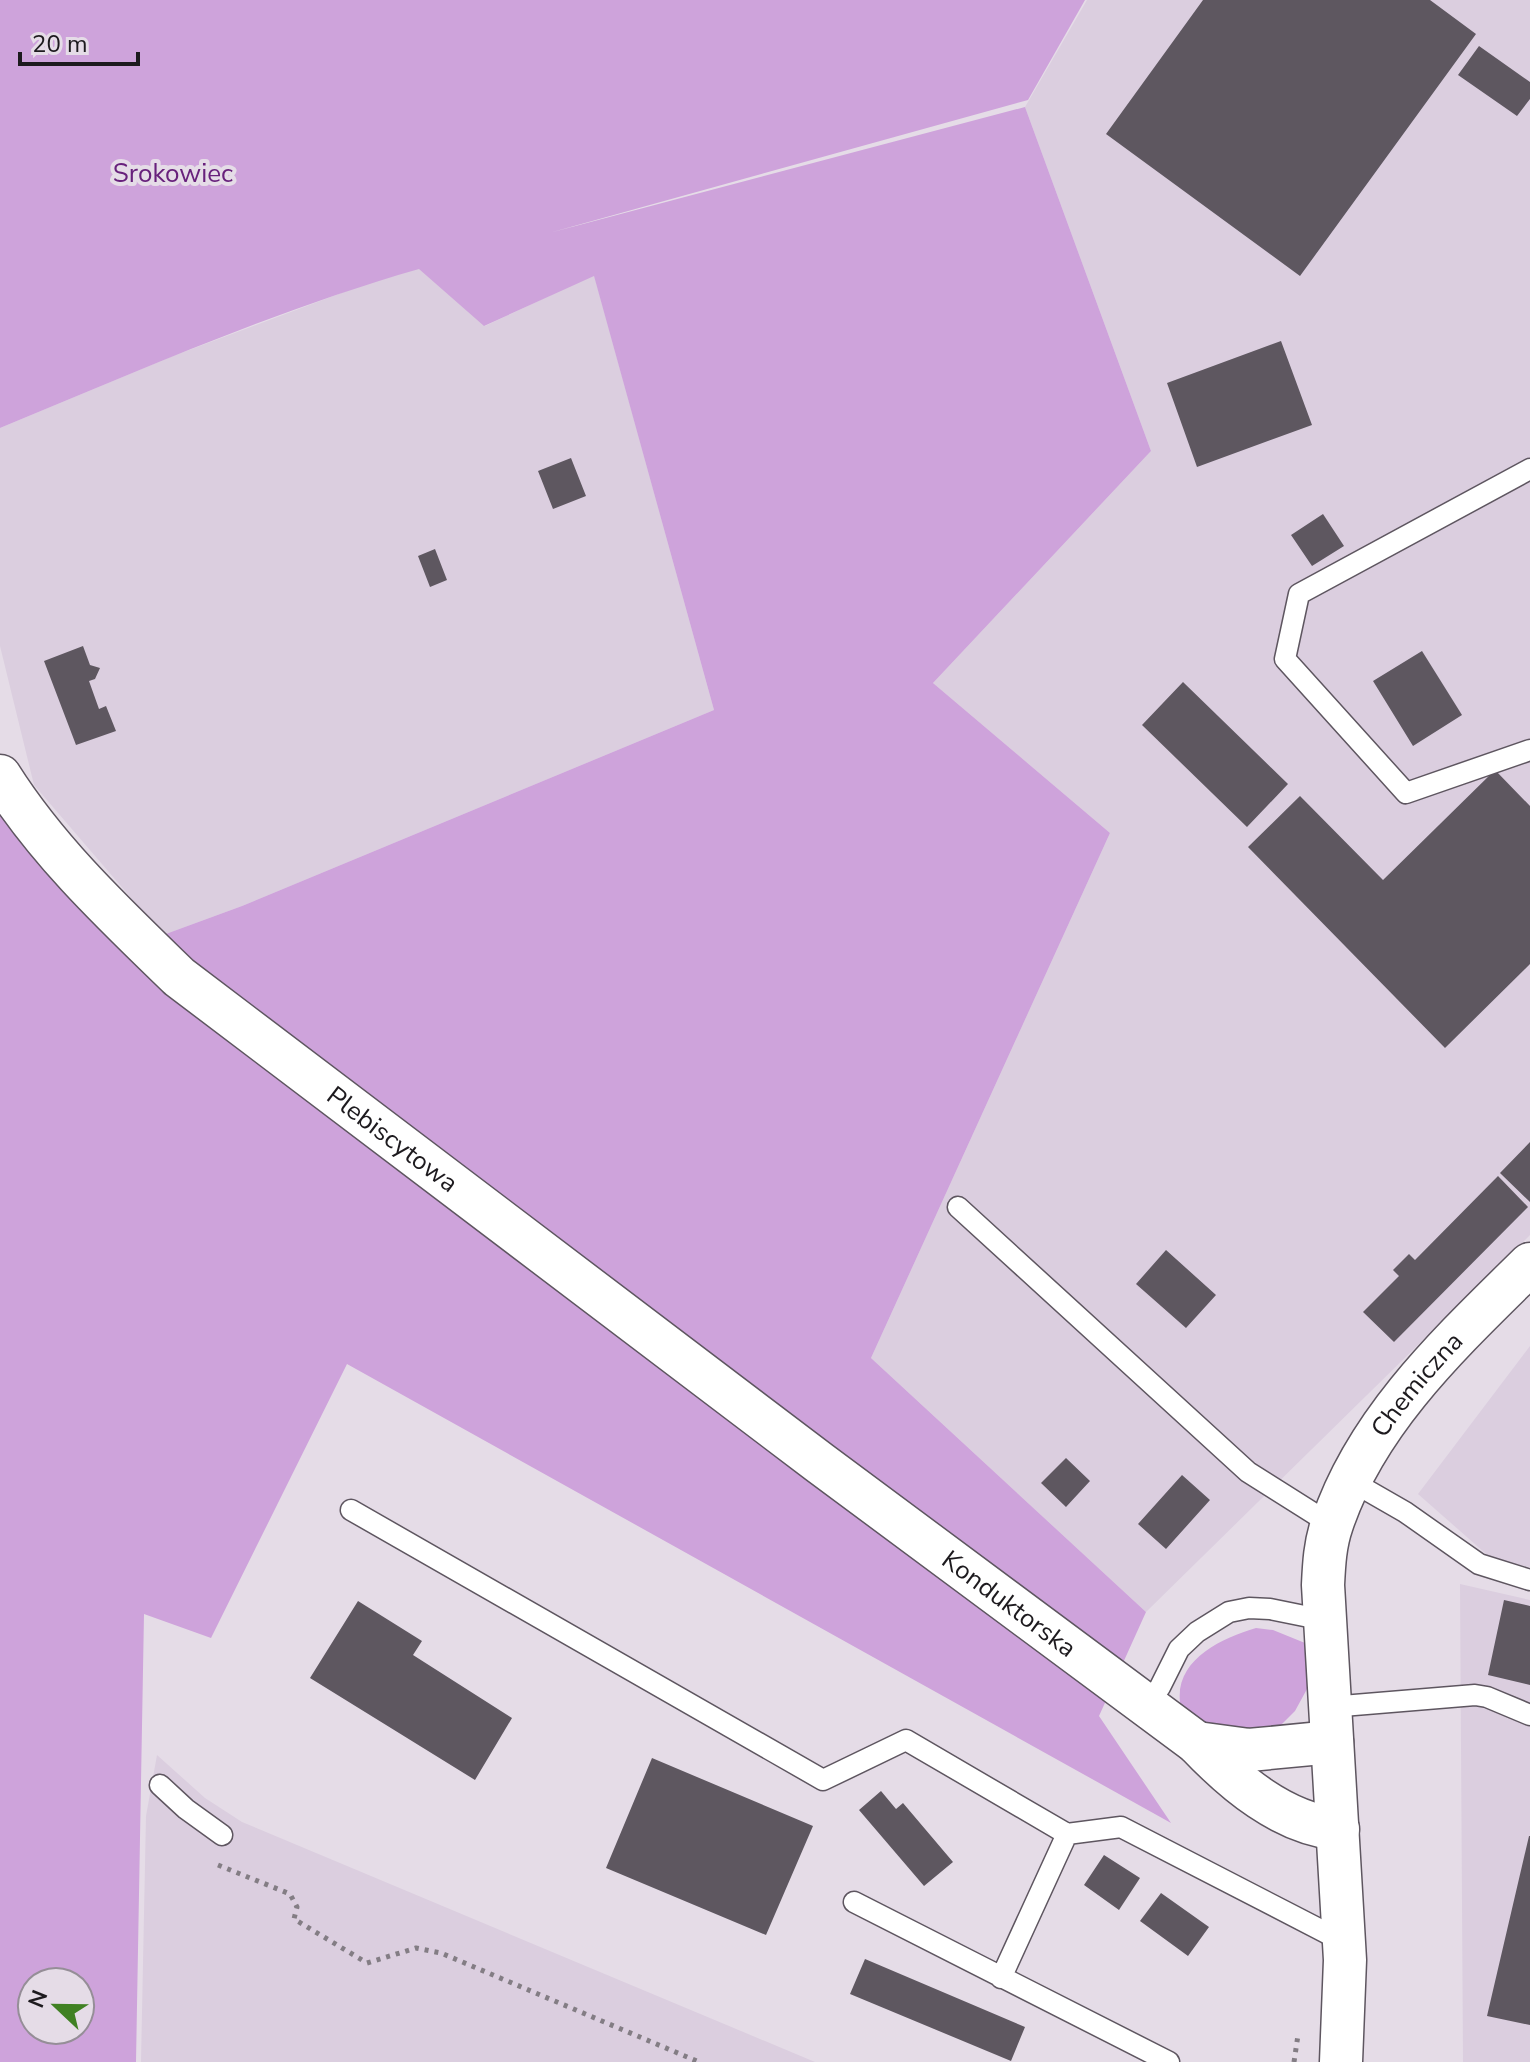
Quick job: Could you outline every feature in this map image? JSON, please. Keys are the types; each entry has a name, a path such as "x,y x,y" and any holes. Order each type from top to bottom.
{"street":[{"name":"Plebiscytowa","path":"0,776 22,810 95,895 179,977 820,1463"},
{"name":"Chemiczna","path":"1332,1525 1361,1458 1404,1395 1530,1264"},
{"name":"Konduktorska","path":"820,1463 1197,1743 1224,1771 1289,1815 1319,1827 1338,1829"},
{"path":"1332,1525 1325,1555 1324,1620 1344,1942 1341,2062"},
{"name":"Konduktorska","path":"1197,1743 1249,1750 1331,1724"}],"lane":[{"path":"1530,469 1299,594 1285,659 1406,793 1530,750"},
{"path":"958,1207 1248,1472 1332,1525"},
{"path":"1351,1481 1405,1512 1479,1564 1530,1580"},
{"path":"351,1510 823,1780 906,1740 1067,1834 1121,1827 1344,1942"},
{"path":"1146,1707 1179,1649 1197,1632 1229,1612 1249,1608 1270,1609 1324,1620"},
{"path":"1331,1724 1475,1695 1530,1715"},
{"path":"160,1785 222,1835"},
{"path":"1001,1978 1067,1834"},
{"path":"854,1902 1169,2062"}],"path":[{"path":"215,1864 290,1894 297,1907 294,1919 367,1963 416,1948 441,1953 699,2062"}],"shaded area":[{"path":"1087,0 1530,0 1530,1235 1146,1612 871,1358 1110,833 933,683 1151,451 1025,107"},
{"path":"419,268 485,326 594,275 714,710 242,906 163,935 34,785 0,646 0,428 173,356 360,286"},
{"path":"1530,1346 1530,1567 1493,1560 1418,1494"},
{"path":"1460,1584 1530,1600 1530,2062 1463,2062"},
{"path":"157,1755 205,1798 242,1822 815,2062 141,2062 146,1816"}],"green space":[{"name":"Srokowiec","path":"0,0 1085,0 1028,100 549,233 1025,107 1151,451 933,683 1110,833 871,1358 1146,1612 1099,1716 1171,1823 347,1364 211,1638 144,1614 136,2062 0,2062 0,790 163,935 242,906 714,710 594,276 484,326 419,269 313,303 156,363 0,428"},
{"path":"1256,1628 1273,1630 1305,1643 1311,1667 1307,1689 1295,1711 1278,1728 1236,1736 1203,1722 1181,1708 1180,1692 1183,1678 1201,1655 1227,1639"}],"building":[{"path":"1203,0 1430,0 1476,34 1300,276 1106,134"},
{"path":"1479,46 1530,82 1530,99 1517,116 1458,75"},
{"path":"1281,341 1312,425 1197,467 1167,383"},
{"path":"571,458 586,496 553,509 538,471"},
{"path":"1323,514 1344,546 1312,566 1291,535"},
{"path":"435,549 447,580 430,587 418,556"},
{"path":"83,646 90,665 100,668 95,679 89,681 99,709 106,706 116,731 76,745 44,661"},
{"path":"1422,651 1462,715 1413,746 1373,681"},
{"path":"1183,682 1288,784 1247,827 1142,725"},
{"path":"1495,770 1530,806 1530,964 1445,1048 1248,847 1300,796 1383,880"},
{"path":"1530,1142 1530,1202 1500,1173"},
{"path":"1498,1176 1528,1207 1394,1342 1363,1312 1399,1276 1393,1270 1409,1254 1415,1260"},
{"path":"1166,1250 1216,1295 1186,1328 1136,1284"},
{"path":"1066,1458 1090,1481 1066,1507 1041,1483"},
{"path":"1182,1475 1210,1500 1166,1549 1138,1524"},
{"path":"1504,1600 1530,1606 1530,1685 1488,1675"},
{"path":"358,1601 422,1641 413,1655 512,1718 475,1780 310,1678"},
{"path":"652,1758 813,1826 766,1935 606,1868"},
{"path":"881,1791 896,1809 903,1803 953,1862 924,1886 859,1810"},
{"path":"1530,1836 1530,2025 1487,2016"},
{"path":"1104,1855 1140,1878 1119,1910 1084,1885"},
{"path":"1161,1893 1209,1927 1188,1956 1140,1921"},
{"path":"865,1959 1025,2027 1011,2061 850,1994"}]}
